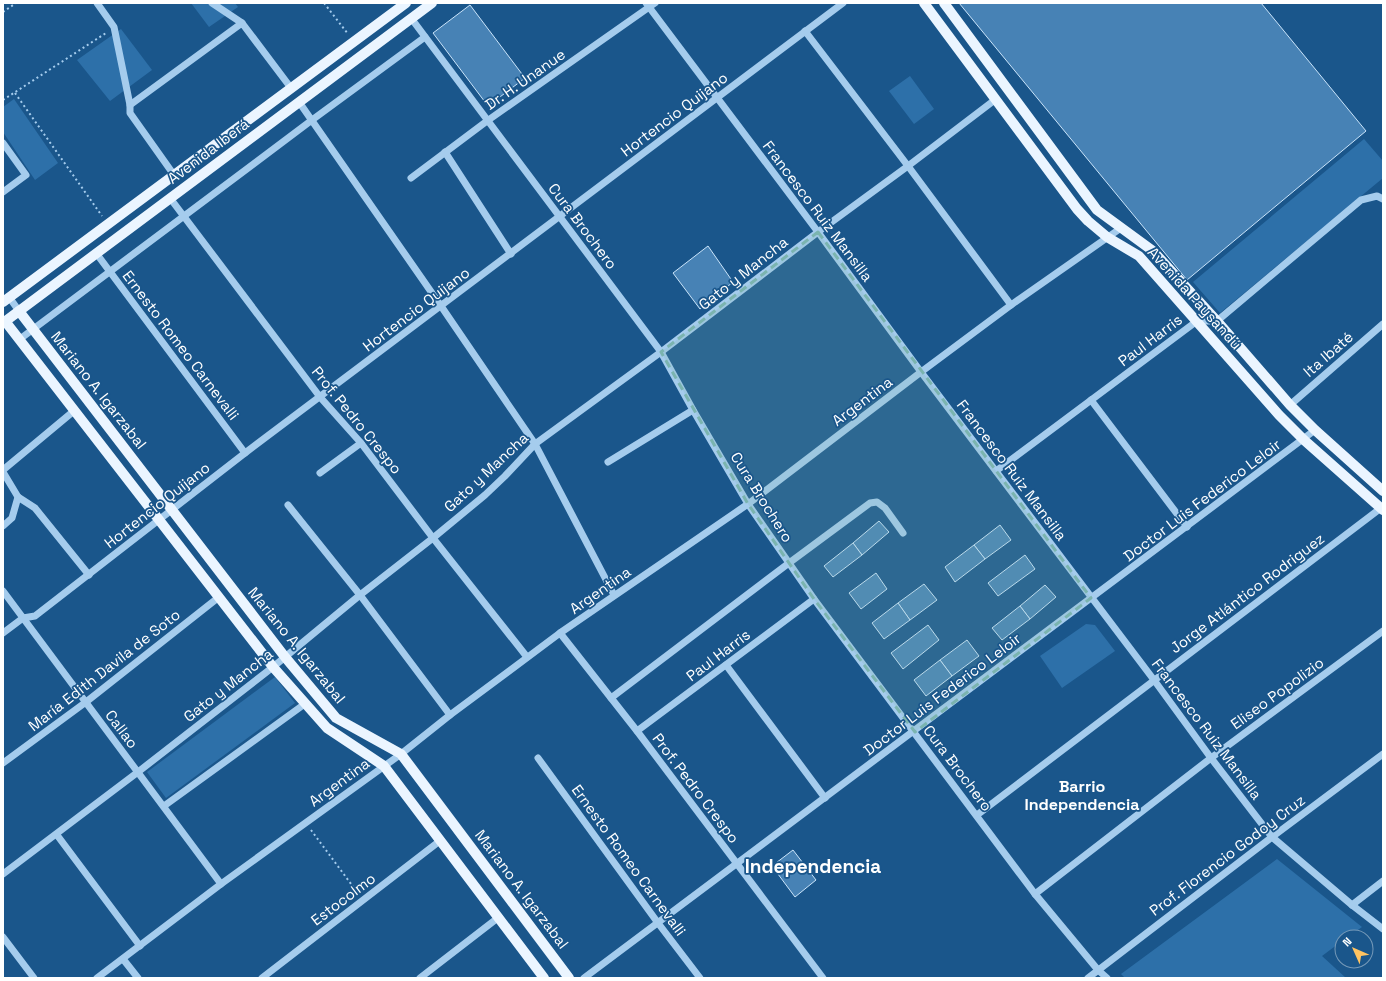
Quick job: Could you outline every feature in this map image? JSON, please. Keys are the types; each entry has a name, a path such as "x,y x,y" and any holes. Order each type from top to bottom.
{"main road":[{"name":"Avenida Iberá","path":"6,299 406,3"},
{"name":"Avenida Iberá","path":"4,321 432,3"},
{"name":"Avenida Paysandú","path":"924,3 1088,222 1108,237 1139,256 1279,415 1304,440 1382,509"},
{"name":"Avenida Paysandú","path":"944,3 1097,210 1153,251 1217,321 1290,405 1383,491"},
{"name":"Mariano A. Igarzabal","path":"19,311 285,657 336,718 401,754 569,978"},
{"name":"Mariano A. Igarzabal","path":"4,321 20,339 160,519 273,667 327,728 384,766 544,978"}],"street":[{"path":"96,3 114,27 130,105 130,114 174,175"},
{"path":"212,3 242,23 291,88"},
{"name":"Hortencio Quijano","path":"3,633 23,618 35,616 245,453 843,3"},
{"name":"Francesco Ruiz Mansilla","path":"650,4 717,98 921,372 1272,837 1352,905 1383,929"},
{"name":"Dr. H. Unanue","path":"411,178 487,121 650,4"},
{"name":"Cura Brochero","path":"411,18 662,352 693,410 748,504 814,599 1035,894 1098,970 1107,978"},
{"path":"130,105 242,23"},
{"path":"805,31 908,166 1011,305"},
{"path":"20,339 425,37"},
{"name":"Gato y Mancha","path":"3,874 57,835 273,667 360,595 433,538 485,495 535,444 662,352 818,232 996,99"},
{"path":"299,102 535,444 614,596"},
{"path":"3,143 26,175 3,192"},
{"path":"445,152 511,254"},
{"name":"Prof. Pedro Crespo","path":"170,198 320,397 361,443 433,538 527,657"},
{"path":"1217,321 1361,200 1380,198"},
{"name":"Argentina","path":"97,978 221,884 401,754 527,657 748,504 1011,305 1120,228"},
{"name":"Ernesto Romeo Carnevalli","path":"96,253 245,453"},
{"path":"6,299 19,311"},
{"name":"Paul Harris","path":"996,471 1197,321 1217,321"},
{"name":"Ita Ibaté","path":"1290,405 1383,324"},
{"path":"1091,400 1187,527"},
{"path":"75,410 3,471 18,497 35,508 89,575"},
{"path":"608,462 693,410"},
{"name":"Doctor Luis Federico Leloir","path":"584,978 915,732 1316,430"},
{"path":"320,472 361,443"},
{"path":"3,526 12,518 18,497"},
{"path":"612,698 870,503 877,502 885,508 903,533"},
{"path":"288,505 360,595 450,715"},
{"name":"Jorge Atlántico Rodriguez","path":"977,815 1382,509"},
{"name":"Callao","path":"3,591 221,884"},
{"name":"María Edith Davila de Soto","path":"3,763 86,702 219,597"},
{"name":"Paul Harris","path":"637,731 814,599"},
{"name":"Eliseo Popolizio","path":"1035,894 1211,758 1383,631"},
{"name":"Prof. Pedro Crespo","path":"560,633 612,698 823,978"},
{"path":"726,665 825,798"},
{"path":"164,806 306,703"},
{"name":"Prof. Florencio Godoy Cruz","path":"1088,978 1383,754"},
{"name":"Ernesto Romeo Carnevalli","path":"538,758 658,924 700,978"},
{"path":"57,835 140,946"},
{"name":"Estocolmo","path":"262,978 441,840"},
{"path":"1352,905 1383,882"},
{"path":"421,978 499,917"},
{"path":"3,937 34,978"},
{"path":"123,959 138,978"}],"path":[{"path":"3,12 16,3"},
{"path":"324,3 354,42"},
{"path":"3,100 114,27"},
{"path":"15,93 108,224"},
{"path":"306,823 363,900"}],"highlighted area":[{"path":"818,232 1091,598 915,732 814,599 748,504 661,352"}],"shaded area":[{"path":"191,3 235,3 238,7 209,27"},
{"path":"121,29 152,70 110,101 77,60"},
{"path":"910,76 934,109 914,124 889,91"},
{"path":"14,99 58,163 35,180 3,132 3,107"},
{"path":"1364,139 1383,161 1383,178 1220,313 1193,282"},
{"path":"1086,624 1095,625 1115,651 1062,688 1040,656"},
{"path":"275,677 295,703 166,798 147,772"},
{"path":"1277,859 1362,927 1359,929 1334,929 1334,947 1322,956 1334,967 1334,969 1336,969 1346,978 1125,978 1121,974"}],"building":[{"path":"959,3 1261,3 1366,131 1187,280"},
{"path":"470,5 525,78 488,106 433,33"},
{"path":"708,246 733,282 700,309 673,273"},
{"path":"879,521 889,532 862,555 853,543"},
{"path":"1000,525 1011,540 985,559 974,545"},
{"path":"853,543 862,555 833,577 824,566"},
{"path":"974,545 985,559 955,582 945,567"},
{"path":"1025,555 1035,569 998,596 988,583"},
{"path":"876,573 887,589 861,609 849,593"},
{"path":"924,584 937,600 910,620 898,603"},
{"path":"1045,585 1056,597 1030,619 1020,606"},
{"path":"898,603 910,620 884,639 872,623"},
{"path":"1020,606 1030,619 1002,640 992,628"},
{"path":"928,625 939,640 903,669 891,653"},
{"path":"967,640 979,656 952,676 940,660"},
{"path":"940,660 952,676 926,696 914,680"},
{"path":"793,850 816,880 795,897 772,866"}],"district":[{"name":"Barrio Independencia","path":"1082,795"},
{"name":"Independencia","path":"813,866"}]}
